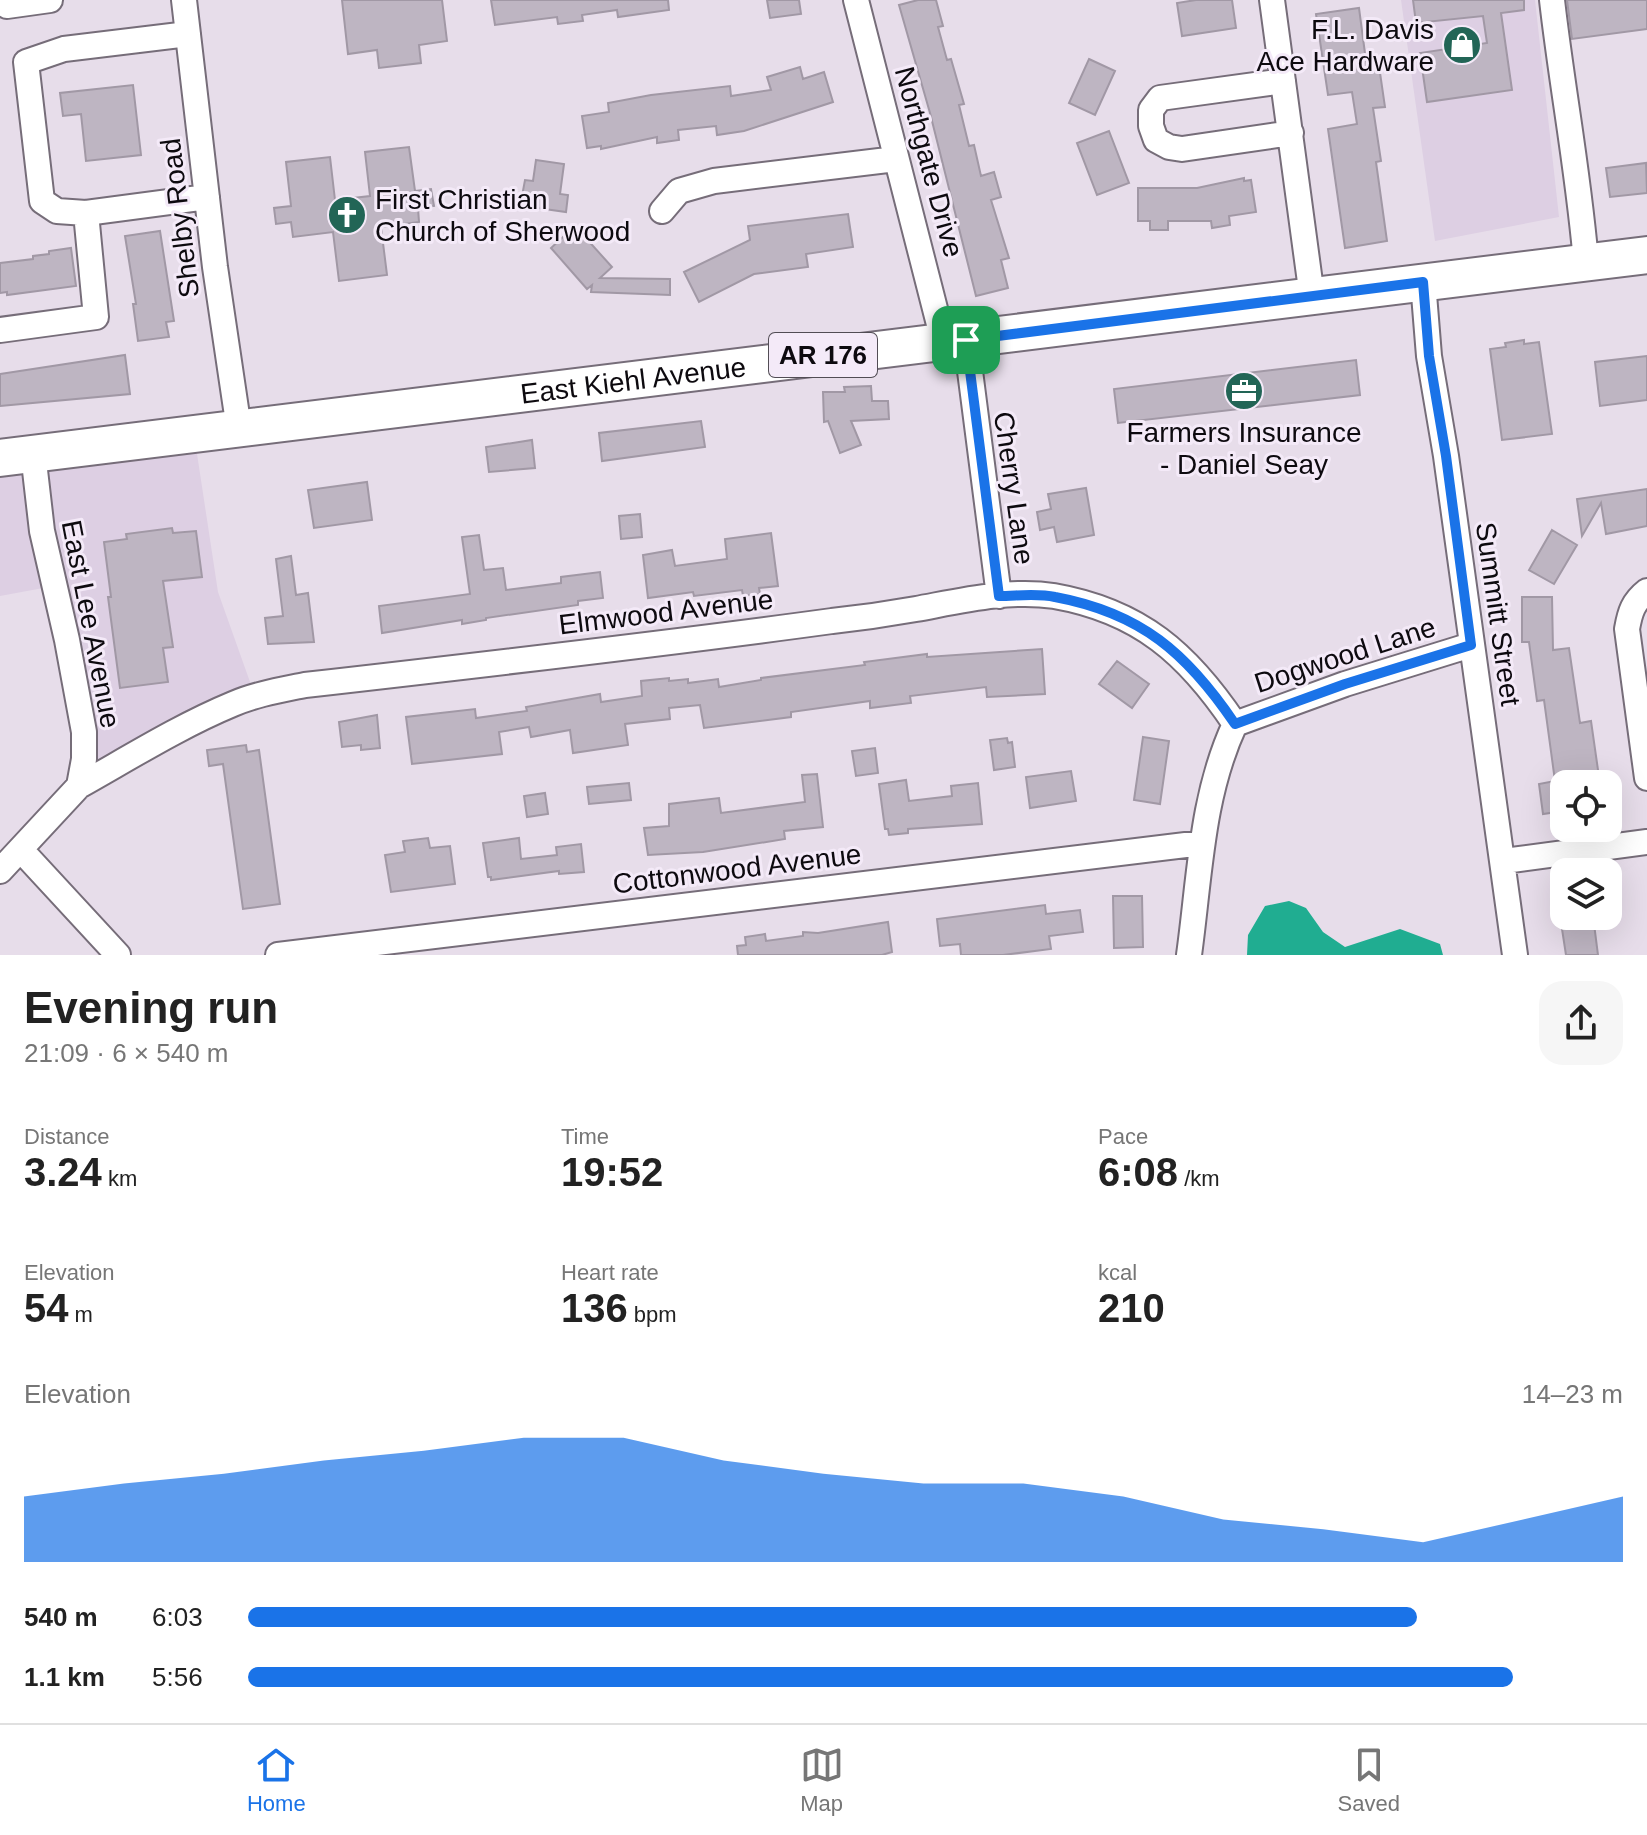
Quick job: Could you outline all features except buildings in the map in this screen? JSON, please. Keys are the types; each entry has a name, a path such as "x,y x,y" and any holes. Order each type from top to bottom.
{"main road":[{"name":"East Kiehl Avenue","path":"17,456 1647,255"}],"street":[{"path":"1,0 7,6 50,0"},
{"name":"Shelby Road","path":"184,0 239,429"},
{"name":"Northgate Drive","path":"856,0 896,159 954,340"},
{"path":"1272,0 1312,297"},
{"path":"1552,0 1582,211 1586,263"},
{"path":"188,34 64,49 26,62 42,201 57,211 86,213 207,197"},
{"path":"1283,81 1160,98 1151,110 1151,126 1156,140 1182,149 1291,133"},
{"path":"662,211 679,191 714,181 896,159"},
{"path":"0,330 96,317 86,213"},
{"name":"Summitt Street","path":"1423,282 1429,356 1446,456 1515,955"},
{"name":"Cherry Lane","path":"954,340 999,596"},
{"name":"East Lee Avenue","path":"17,456 42,531 67,640 84,732 84,759 79,786"},
{"path":"1647,591 1635,602 1627,629 1647,778"},
{"name":"Elmwood Avenue","path":"79,786 205,717 234,703 269,692 305,685 891,614 999,596 1053,596 1099,609 1144,627 1196,670 1235,724"},
{"name":"Dogwood Lane","path":"1189,955 1202,843 1213,782 1235,724 1345,684 1471,645"},
{"path":"0,871 79,786"},
{"path":"1504,861 1647,842"},
{"name":"Cottonwood Avenue","path":"278,955 1202,843"},
{"path":"21,850 118,955"}],"shaded area":[{"path":"1401,0 1535,0 1559,217 1435,241"},
{"path":"194,434 218,592 255,696 79,786 54,586 0,596 0,458"},
{"path":"1289,901 1306,908 1323,932 1345,947 1400,929 1440,944 1443,955 1247,955 1248,935 1265,906"}],"place":[{"name":"F.L. Davis Ace Hardware","path":"1462,45"},
{"name":"First Christian Church of Sherwood","path":"347,215"},
{"name":"Farmers Insurance - Daniel Seay","path":"1244,391"}],"route":[{"path":"1423,282 1429,356 1446,456 1471,645 1345,684 1235,724 1196,670 1144,627 1099,609 1053,596 999,596 966,340 1423,282"}]}
